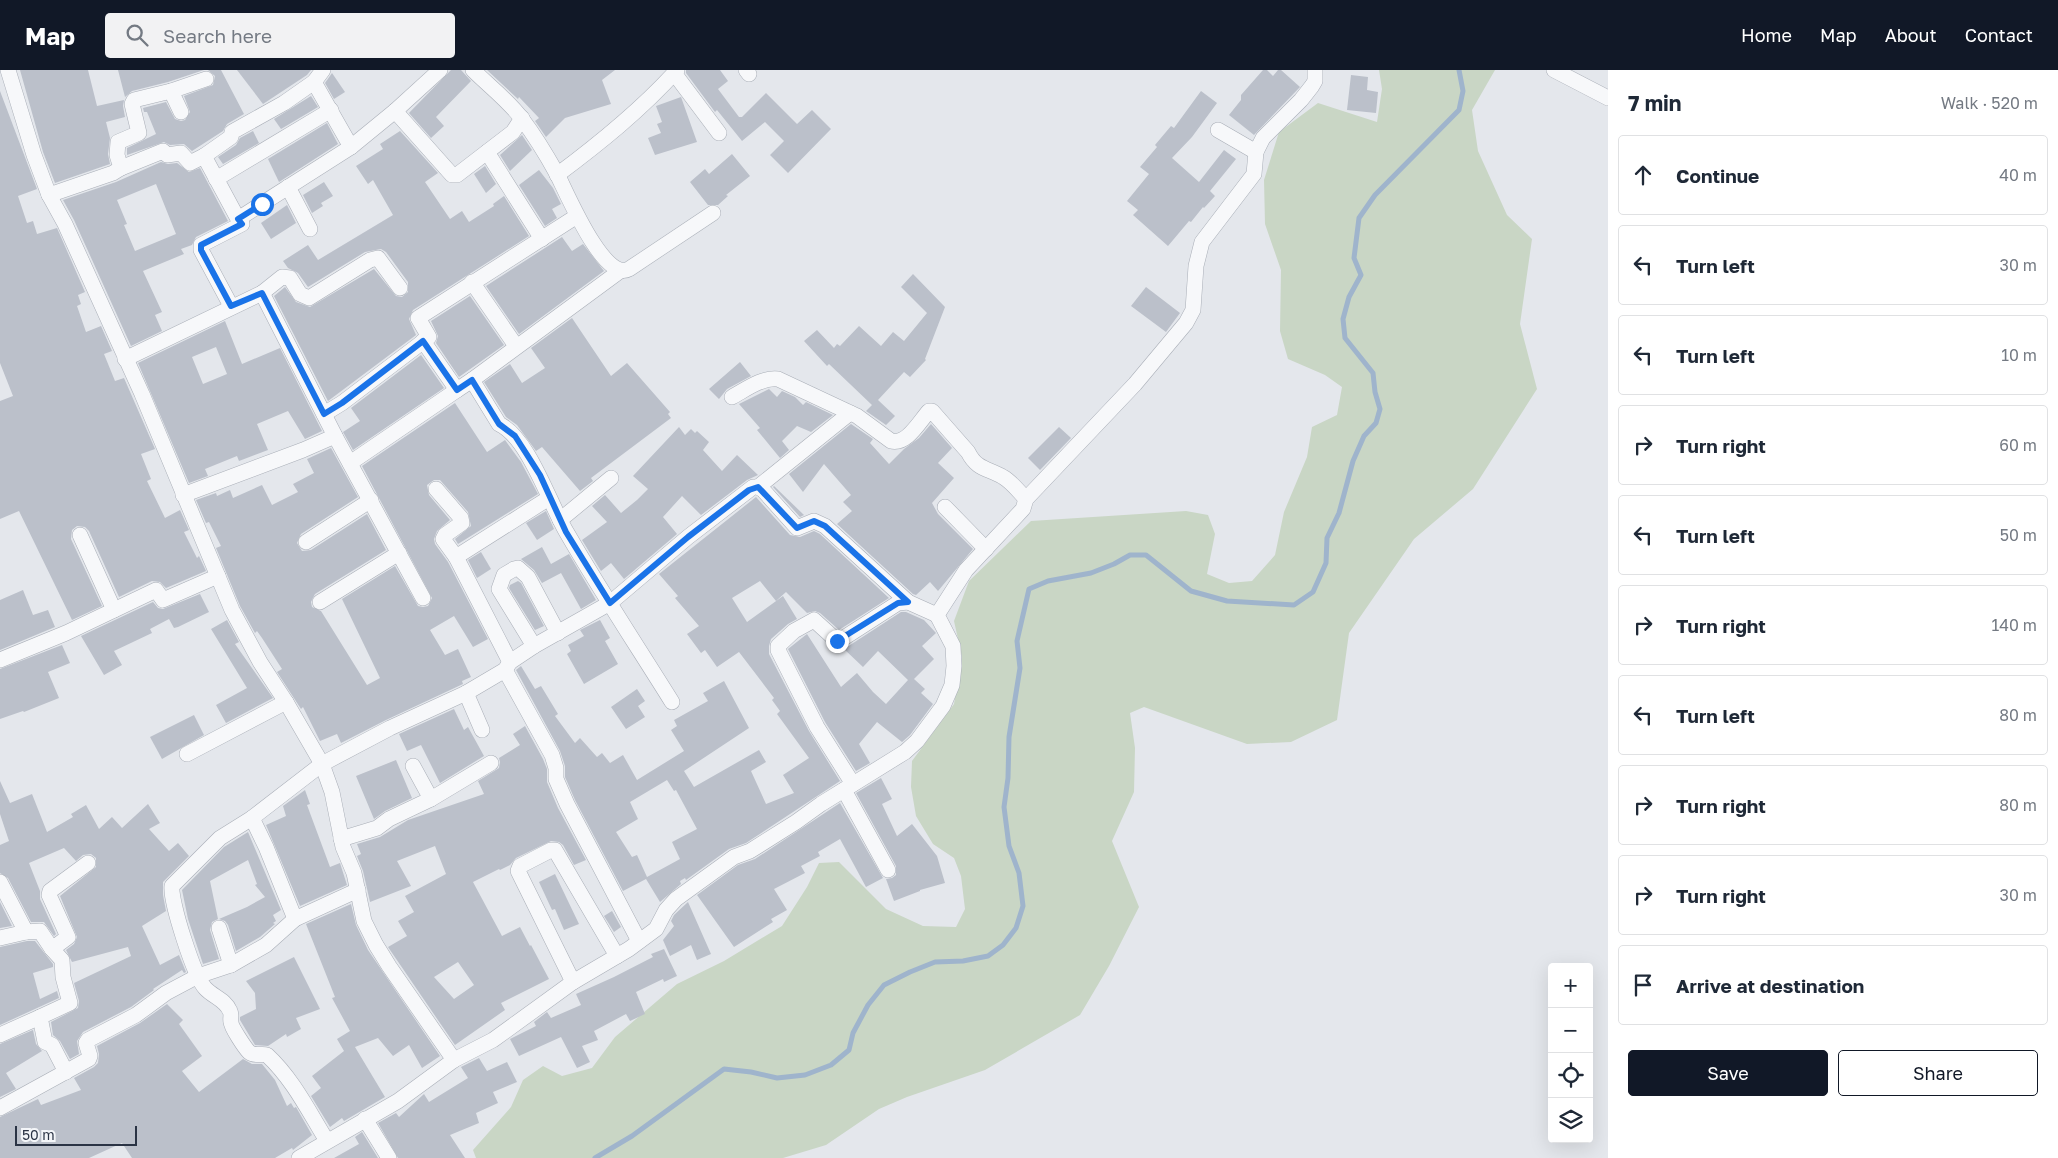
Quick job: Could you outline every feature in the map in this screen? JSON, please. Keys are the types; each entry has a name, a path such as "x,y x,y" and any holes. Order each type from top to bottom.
{"street":[{"path":"238,219 256,210 274,195 351,147 395,111 440,70"},
{"path":"473,70 522,118 557,175 577,216 601,255 620,270 625,272 713,212"},
{"path":"937,614 966,570 1023,509 1026,499 1135,384 1186,323 1194,310 1196,266 1202,242 1254,174 1256,152 1263,138 1301,100 1312,86 1315,81 1315,70"},
{"path":"1554,70 1608,98"},
{"path":"557,175 596,146 630,117 675,72 719,133"},
{"path":"6,75 49,195 65,224 142,394 232,610 260,662 322,764 332,792 341,839 358,890 364,921 376,945 454,1060"},
{"path":"49,195 113,173 121,168 163,152 167,155 181,153 190,163 204,156 231,137 232,132 284,103 318,76 330,110 351,147"},
{"path":"121,168 117,155 118,142 139,133 132,104 134,100 206,79"},
{"path":"171,90 181,112"},
{"path":"216,179 330,110"},
{"path":"395,111 452,176 457,175 513,132 522,118"},
{"path":"1218,130 1256,152"},
{"path":"487,152 542,239"},
{"path":"204,156 242,224 200,247 231,306"},
{"path":"288,187 310,229"},
{"path":"324,414 342,403 429,337 418,318 577,216"},
{"path":"125,359 231,306 262,293 286,276 290,278 300,294 309,298 374,258 378,258 400,288"},
{"path":"350,463 472,380 620,270"},
{"path":"472,282 516,346"},
{"path":"262,293 335,436 423,598"},
{"path":"423,341 457,390"},
{"path":"732,397 756,384 774,378 850,413 891,441 896,442 903,440 929,411 932,411 968,452 972,460 988,472 1005,478 1026,499"},
{"path":"472,380 499,424 515,436 540,475 560,520 672,702"},
{"path":"327,1141 283,1072 267,1055 255,1055 248,1051 231,1024 231,1012 227,1005 205,988 198,976 174,906 171,894 172,886 220,838 252,818 322,764 390,728 466,693 534,646 610,603 688,537 749,490 758,487 850,413"},
{"path":"183,495 335,436"},
{"path":"560,520 611,478"},
{"path":"299,1158 398,1101 454,1060 493,1040 573,982 639,941 656,929 666,910 693,886 734,857 757,846 906,752 917,741 943,706 952,685 954,666 953,646 937,614 908,602 825,526 814,521 797,528 758,487"},
{"path":"436,489 461,518 462,523 445,534 443,539 456,557 507,666 552,755 556,768 556,779 567,804 639,941"},
{"path":"456,557 549,498"},
{"path":"306,542 371,500"},
{"path":"945,507 986,550"},
{"path":"80,536 114,610"},
{"path":"320,602 399,553"},
{"path":"534,646 499,589 504,575 514,569 518,568 528,577 558,633"},
{"path":"0,660 156,590 163,600 218,576"},
{"path":"888,870 778,650 778,646 794,631 814,620 839,641 898,603 908,602"},
{"path":"466,693 482,730"},
{"path":"187,754 286,702"},
{"path":"341,839 377,828 389,818 431,799 491,763"},
{"path":"413,766 431,799"},
{"path":"252,818 266,847 295,919"},
{"path":"573,982 518,871 520,866 551,850 555,850 617,956"},
{"path":"52,949 68,937 49,895 50,891 88,863"},
{"path":"0,1108 89,1060 90,1056 86,1043 88,1040 136,1015 166,993 198,976 231,965 270,942 295,919 358,890"},
{"path":"2,891 26,932"},
{"path":"218,928 231,965"},
{"path":"0,938 40,931 62,960 63,977 70,1003 0,1035"},
{"path":"40,1017 44,1042 52,1045 66,1072"},
{"path":"365,1119 389,1158"}],"green space":[{"path":"1379,70 1495,70 1472,110 1478,151 1507,215 1532,239 1520,324 1537,389 1473,489 1414,539 1349,633 1337,720 1291,742 1247,744 1144,707 1130,713 1135,748 1134,792 1112,841 1139,907 1109,966 1080,1015 985,1070 907,1097 879,1109 826,1145 783,1158 476,1158 473,1150 511,1107 523,1080 543,1066 562,1076 592,1068 615,1037 677,984 724,961 782,926 807,887 819,863 839,862 886,909 923,926 956,927 965,909 961,876 954,858 933,844 916,816 911,787 912,761 954,704 962,657 954,621 969,581 1031,521 1186,511 1208,515 1215,534 1207,574 1229,583 1252,581 1275,555 1284,512 1307,457 1312,427 1337,415 1342,387 1325,375 1288,359 1280,331 1281,270 1265,224 1264,180 1279,132 1318,103 1377,122 1382,89"}],"building":[{"path":"20,70 88,70 97,106 124,100 125,117 106,122 110,138 108,154 110,164 55,183 43,152"},
{"path":"118,70 204,70 132,91 125,97"},
{"path":"208,70 221,70 244,114 227,124 223,131 192,151 184,144 170,145 164,142 127,155 127,148 156,134 147,112 144,112 143,108 166,102 175,119 185,120 190,112 184,96 213,85 215,76"},
{"path":"237,70 311,70 307,75 263,104"},
{"path":"451,70 461,70 471,81 436,117 444,126 431,138 409,113"},
{"path":"487,70 615,70 602,80 611,104 565,118 546,137 535,121 539,118 519,97 518,99"},
{"path":"686,70 720,70 728,81 718,89 739,117 742,117 766,93 797,124 812,110 831,129 788,173 770,155 784,141 765,122 742,141 717,110 715,112 686,73"},
{"path":"1263,70 1267,70 1273,76 1278,70 1281,70 1300,87 1254,135 1229,115 1241,100 1241,95"},
{"path":"332,73 345,92 334,99 325,83"},
{"path":"1351,75 1368,77 1367,90 1378,92 1376,113 1347,110"},
{"path":"0,91 37,189 18,196 27,223 33,221 37,234 57,228 85,292 78,295 81,304 77,306 86,332 101,326 112,351 104,354 115,381 124,378 155,449 141,454 151,479 147,481 165,518 180,510 189,530 184,532 206,571 166,588 160,582 152,581 119,597 89,531 85,527 77,526 72,530 71,539 102,606 72,620 19,511 0,519 0,401 13,396 0,363"},
{"path":"1201,91 1217,103 1192,137 1172,158 1199,182 1224,150 1236,159 1210,191 1215,196 1191,222 1189,221 1168,246 1133,215 1138,210 1127,201 1149,174 1140,167 1171,126 1174,128"},
{"path":"311,96 318,107 281,129 274,119"},
{"path":"681,97 697,142 655,155 648,138 661,133 657,124 662,122 656,106"},
{"path":"327,123 338,144 279,182 268,159"},
{"path":"253,131 259,143 223,164 218,157 236,145 240,138"},
{"path":"400,131 438,173 425,182 450,219 462,211 469,222 494,206 493,204 504,196 529,236 413,310 409,319 416,335 328,401 274,296 285,287 296,302 310,307 374,269 396,296 402,297 408,292 408,282 386,252 381,249 365,252 308,287 298,273 288,268 283,261 308,245 318,260 393,215 373,180 368,184 356,166 383,149 380,144"},
{"path":"522,135 532,150 510,171 500,155"},
{"path":"732,154 750,176 726,195 728,196 718,205 708,205 690,182 705,169 709,174"},
{"path":"161,162 168,164 177,163 189,172 200,168 228,221 196,237 192,245 181,249 184,254 143,271 162,312 155,315 162,331 131,346 74,220 63,200 116,182","holes":["156,184 176,234 135,251 124,225 127,224 117,200"]},
{"path":"485,166 496,184 486,193 474,174"},
{"path":"539,170 553,188 561,204 552,209 557,218 545,226 519,185"},
{"path":"324,182 333,196 321,203 323,206 312,213 303,195"},
{"path":"287,205 296,223 271,239 261,223"},
{"path":"562,237 572,251 583,244 604,271 519,334 486,286"},
{"path":"913,274 945,307 926,360 910,377 904,372 878,400 895,416 886,425 866,411 872,405 829,364 827,366 804,341 817,330 834,348 837,344 840,346 859,326 881,346 893,332 904,341 927,313 901,287"},
{"path":"1146,287 1180,313 1166,332 1131,306"},
{"path":"470,296 504,345 459,377 436,343 438,336 431,321"},
{"path":"572,318 611,376 627,363 670,412 668,414 671,418 591,478 593,481 580,491 542,447 536,451 517,425 506,417 484,382 510,364 522,383 545,368 531,348"},
{"path":"225,321 242,364 280,348 322,431 305,439 288,411 257,424 268,450 239,461 237,456 205,469 208,476 189,483 138,363","holes":["216,347 227,374 203,384 192,357"]},
{"path":"421,355 444,388 353,450 343,432 360,421 351,408"},
{"path":"740,362 751,376 727,389 719,399 709,389"},
{"path":"769,389 777,397 782,391 795,397 803,405 806,402 833,415 811,432 797,426 782,441 789,450 780,458 757,430 760,428 739,404"},
{"path":"455,403 487,452 505,440 521,462 538,494 458,544 455,539 471,526 468,512 440,480 434,480 427,485 429,495 450,520 437,531 434,539 435,544 448,562 488,639 473,647 454,616 430,630 445,655 458,649 471,677 462,681 463,684 341,743 337,734 320,741 303,707 301,709 277,672 282,669 257,631 255,633 240,606 216,548 221,546 209,522 206,523 196,500 216,493 217,496 230,490 233,498 262,485 272,505 298,492 293,484 314,473 307,459 331,448 358,497 301,534 297,543 302,551 311,550 367,514 386,550 315,594 311,602 312,607 321,611 367,685 380,678 342,599 395,566 418,606 428,606 432,598 362,466"},
{"path":"851,424 873,439 870,443 889,464 904,449 919,438 931,424 952,448 938,463 954,478 932,503 938,514 973,549 938,591 930,582 916,595 913,594 837,524 852,511 843,502 851,495 824,464 803,492 789,474"},
{"path":"679,427 685,435 691,429 695,433 697,431 709,442 703,450 722,471 737,455 758,475 747,480 701,515 682,496 663,517 677,534 624,579 611,563 601,571 582,540 607,522 592,506 605,495 621,513 637,500 648,489 633,476"},
{"path":"1059,427 1071,438 1040,470 1028,458"},
{"path":"774,486 804,515 800,517"},
{"path":"756,497 790,535 800,537 814,531 820,534 889,598 839,630 820,613 815,611 807,613 786,592 776,601 760,581 732,598 747,622 783,596 797,619 788,624 771,639 769,654 809,731 840,781 746,843 729,849 686,880 685,878 680,881 681,884 660,902 646,879 623,891 575,800 565,777 565,766 560,751 516,670 521,666 535,689 541,686 558,714 555,716 575,743 580,738 597,757 602,753 610,763 623,755 637,780 684,751 671,730 677,726 674,720 708,701 703,693 724,681 749,728 684,771 694,787 759,750 766,762 751,771 766,804 794,793 783,775 809,758 777,714 780,711 772,700 774,698 739,652 717,667 705,650 701,653 687,634 699,626 675,598 678,596 659,574","holes":["667,780 674,791 676,790 697,829 672,842 680,859 647,877 637,855 632,857 616,832 638,819 630,802"]},
{"path":"546,511 554,529 537,540 526,523"},
{"path":"542,547 551,564 569,554 596,600 581,609 561,573 542,583 534,570 521,559"},
{"path":"481,552 491,569 477,578 468,560"},
{"path":"518,581 521,583 544,626 535,630 509,588 510,585"},
{"path":"23,590 33,615 48,610 55,627 0,650 0,600"},
{"path":"200,594 209,612 178,627 174,628 169,619 150,629 152,633 114,651 122,665 104,675 81,636 153,602 158,608 163,609"},
{"path":"901,612 906,612 924,620 936,633 922,646 934,659 914,679 925,689 921,693 933,704 910,735 902,742 877,722 859,744 870,763 856,771 825,722 788,649 807,634 841,687 857,673 886,704 908,680 878,651 863,667 844,649"},
{"path":"227,620 239,642 235,644 273,698 226,723 216,705 247,688 211,629"},
{"path":"600,620 610,638 605,641 618,664 584,684 567,654 571,651 568,645 584,636 580,630"},
{"path":"62,645 70,663 48,672 59,698 0,719 0,669"},
{"path":"637,689 645,701 638,706 645,717 626,729 611,707"},
{"path":"454,709 464,730 468,727 484,756 440,783 421,745 407,751 399,734"},
{"path":"194,715 204,735 162,759 150,737"},
{"path":"525,726 543,759 547,769 547,782 558,808 586,860 574,865 563,845 559,842 551,841 516,858 510,865 473,882 502,936 520,927 549,979 501,1003 505,1010 455,1045 388,947 407,936 398,921 414,912 405,896 446,874 435,846 397,861 411,886 370,902 363,871 357,856 361,854 357,844 380,837 408,820 484,794 478,781 499,768 499,758 520,745 513,734","holes":["458,962 474,985 454,999 434,977"]},
{"path":"396,760 412,798 385,811 374,819 356,776"},
{"path":"881,778 892,799 882,804 897,836 912,824 937,856 945,883 920,890 894,901 886,879 896,875 896,866 856,793"},
{"path":"0,781 10,803 32,794 47,832 73,817 71,814 86,805 99,829 112,817 122,828 148,804 160,823 149,829 169,851 178,843 189,856 163,882 166,911 142,926 160,965 179,955 186,972 184,973 182,970 153,989 131,1007 83,1032 77,1041 79,1054 70,1059 60,1041 53,1035 51,1022 78,1008 79,1001 74,983 131,956 128,947 72,962 66,950 74,944 77,937 60,896 96,867 96,858 91,854 83,855 76,861 64,848 29,863 40,891 40,899 56,934 54,936 44,922 31,922 8,878 0,873 0,845 9,841 0,814"},
{"path":"305,790 310,804 307,805 330,867 340,863 347,885 300,906 266,825 286,816 283,806"},
{"path":"840,803 883,878 866,887 840,839 818,852 820,856 801,866 805,873 774,889 787,910 771,919 773,922 734,947 697,895 738,865 755,859"},
{"path":"248,832 281,910 273,915 276,921 273,923 275,924 260,937 236,951 228,925 225,921 219,919 265,897 255,885 257,884 248,860 210,881 218,919 212,922 210,930 219,959 203,964 188,919 182,890 224,847"},
{"path":"555,874 579,924 564,930 555,909 552,910 539,882"},
{"path":"0,902 12,926 0,928"},
{"path":"688,902 711,954 697,960 691,945 670,956 663,940 674,926 671,921 674,915"},
{"path":"351,904 356,925 368,950 440,1056 422,1068 409,1045 393,1056 378,1038 355,1047 385,1097 344,1121 342,1118 330,1127 311,1096 321,1088 312,1076 344,1051 337,1039 350,1031 332,998 335,997 306,924"},
{"path":"612,911 621,927 614,932 604,916"},
{"path":"35,941 53,964 53,967 33,973 40,999 57,991 59,998 0,1025 0,947"},
{"path":"664,949 677,976 664,982 663,979 636,992 645,1014 630,1021 626,1014 594,1031 598,1040 582,1046 590,1062 577,1068 561,1037 519,1056 510,1039 536,1026 534,1022 547,1012 551,1018 581,1005 576,994 614,977 653,957 651,954"},
{"path":"294,957 320,1009 296,1018 301,1029 287,1037 286,1034 268,1046 255,1045 240,1020 240,1017 256,1009 255,993 246,981"},
{"path":"167,1004 183,1020 179,1024 202,1056 182,1071 199,1092 243,1059 252,1064 262,1064 275,1080 287,1106 291,1103 294,1108 296,1107 312,1135 293,1150 292,1148 275,1158 132,1158 122,1143 89,1158 0,1158 0,1117 38,1099 41,1105 81,1090 74,1078 98,1063 99,1054 97,1046 140,1023"},
{"path":"33,1030 36,1044 42,1051 6,1073 16,1089 0,1097 0,1044"},
{"path":"479,1058 487,1071 507,1062 517,1082 493,1092 498,1103 476,1113 479,1123 450,1135 465,1158 398,1158 378,1123 396,1113 399,1117 424,1094 429,1102 468,1078 461,1067"},
{"path":"362,1132 378,1158 334,1158 359,1144 355,1137"}],"waterway":[{"path":"595,1158 632,1136 724,1069 751,1072 777,1078 805,1075 831,1065 849,1050 853,1033 868,1005 884,985 935,962 963,961 988,956 1003,945 1016,928 1023,906 1019,873 1009,846 1004,807 1008,778 1009,737 1020,668 1017,641 1029,589 1048,581 1091,573 1130,555 1146,555 1191,591 1227,601 1294,605 1313,592 1326,563 1327,538 1339,513 1353,461 1364,436 1376,423 1380,409 1375,392 1373,373 1345,338 1343,319 1349,297 1361,275 1354,258 1359,218 1375,195 1459,110 1463,91 1459,70"}],"route":[{"path":"262,204 256,210 238,219 242,224 200,247 231,306 262,293 324,414 391,367 423,341 457,390 472,380 499,424 505,426 515,436 540,475 566,532 610,603 688,537 753,487 758,487 763,490 797,528 814,521 825,526 908,602 898,603 837,641"}]}
